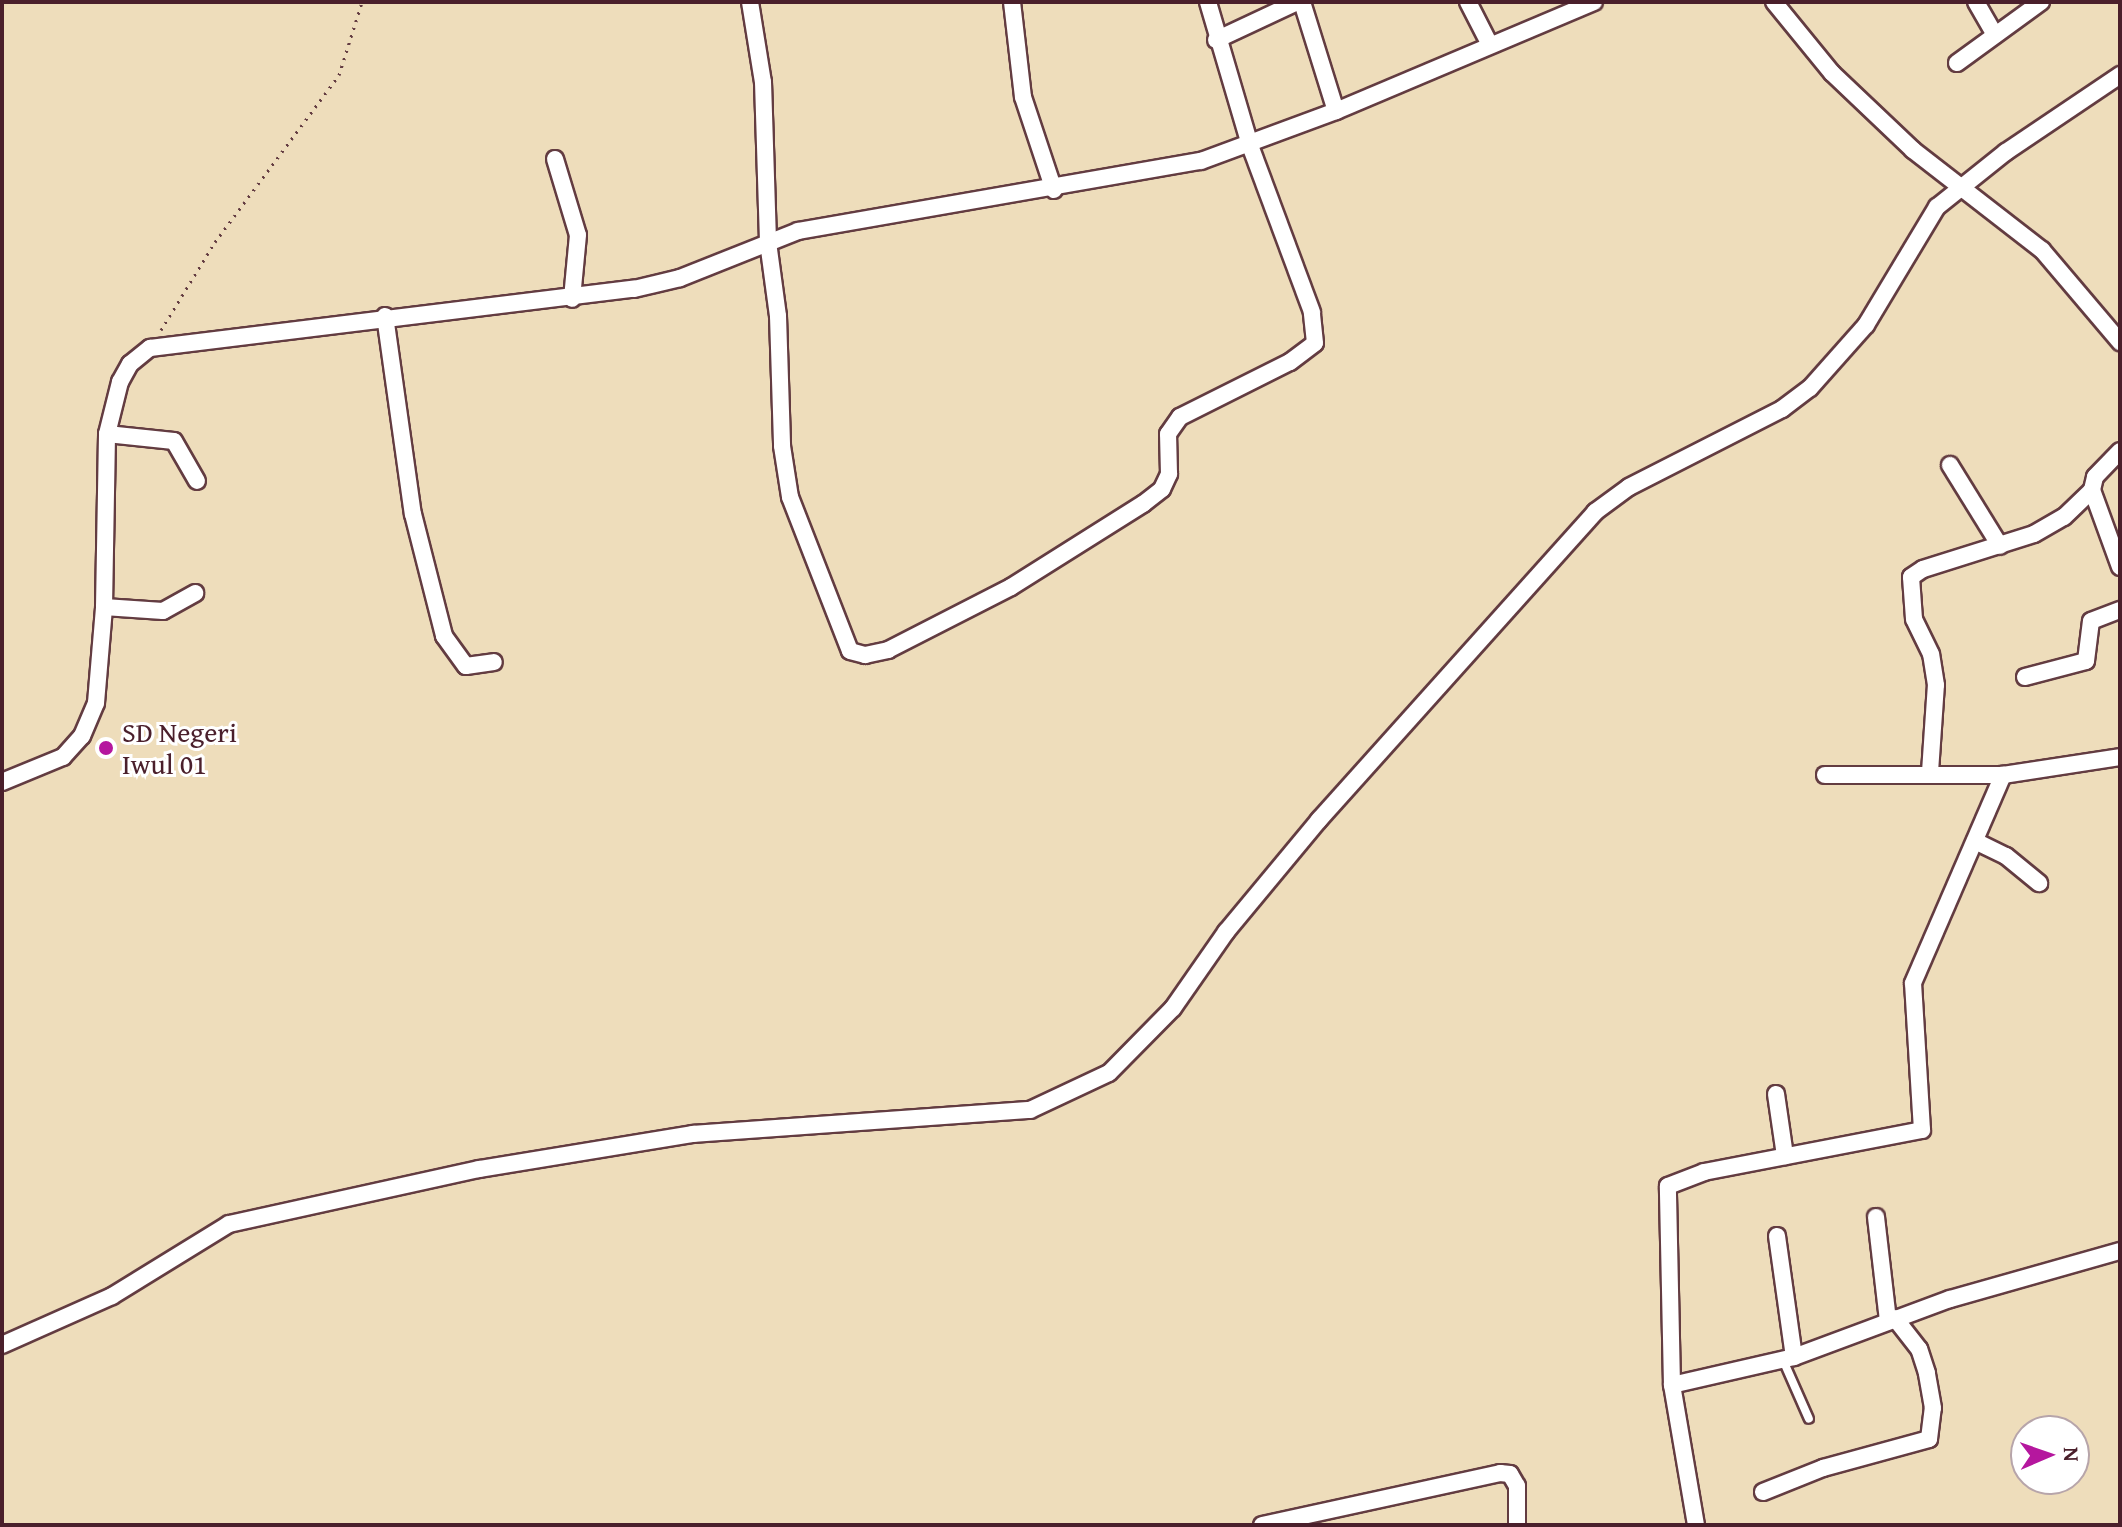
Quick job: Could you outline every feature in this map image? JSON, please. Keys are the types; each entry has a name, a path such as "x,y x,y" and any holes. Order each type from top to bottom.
{"street":[{"path":"750,2 763,82 768,242 778,316 782,446 790,497 850,651 880,653 1068,555 1087,536 1143,504 1162,489 1169,474 1168,434 1180,417 1290,362 1315,343 1317,332 1298,267 1250,145 1216,40 1208,2"},
{"path":"1012,2 1023,97 1054,190"},
{"path":"1216,40 1300,2 1336,111"},
{"path":"1468,2 1489,43"},
{"path":"1550,2 1565,13"},
{"path":"2,782 63,757 82,736 96,703 104,607 107,434 120,382 130,364 150,348 385,316 572,299 680,278 798,231 1054,190 1201,161 1336,111 1489,43 1594,2"},
{"path":"1774,2 1832,73 1913,150 2042,250 2120,342"},
{"path":"1976,2 1995,35"},
{"path":"1957,63 2041,2"},
{"path":"2,1345 112,1296 229,1224 479,1169 693,1134 1030,1110 1109,1073 1165,1017 1226,932 1319,820 1509,613 1585,523 1629,487 1782,409 1810,388 1866,325 1920,232 1960,186 2120,75"},
{"path":"555,159 576,218 572,299"},
{"path":"385,316 413,514 444,636 466,666 494,662"},
{"path":"107,434 174,441 197,481"},
{"path":"2120,451 2095,477 2092,490 2120,567"},
{"path":"1950,465 2000,546"},
{"path":"1930,772 1936,685 1931,654 1914,619 1911,577 1923,569 2000,546 2064,517 2092,490"},
{"path":"104,607 163,611 195,593"},
{"path":"2025,677 2086,661 2091,621 2120,610"},
{"path":"1825,775 1930,772 2003,775 2120,757"},
{"path":"1696,1525 1672,1385 1667,1188 1704,1172 1922,1130 1913,983 2003,775"},
{"path":"1975,841 2006,856 2039,883"},
{"path":"1776,1094 1785,1156"},
{"path":"1763,1492 1823,1468 1929,1439 1933,1408 1927,1373 1919,1349 1892,1320 1876,1217"},
{"path":"1777,1236 1789,1358"},
{"path":"1672,1385 1789,1358 1892,1320 2120,1251"},
{"path":"1262,1525 1500,1473 1510,1474 1517,1486 1517,1525"}],"lane":[{"path":"1789,1358 1809,1419"}],"path":[{"path":"150,348 215,242 339,75 362,2"}],"place":[{"name":"SD Negeri Iwul 01","path":"106,748"}]}
